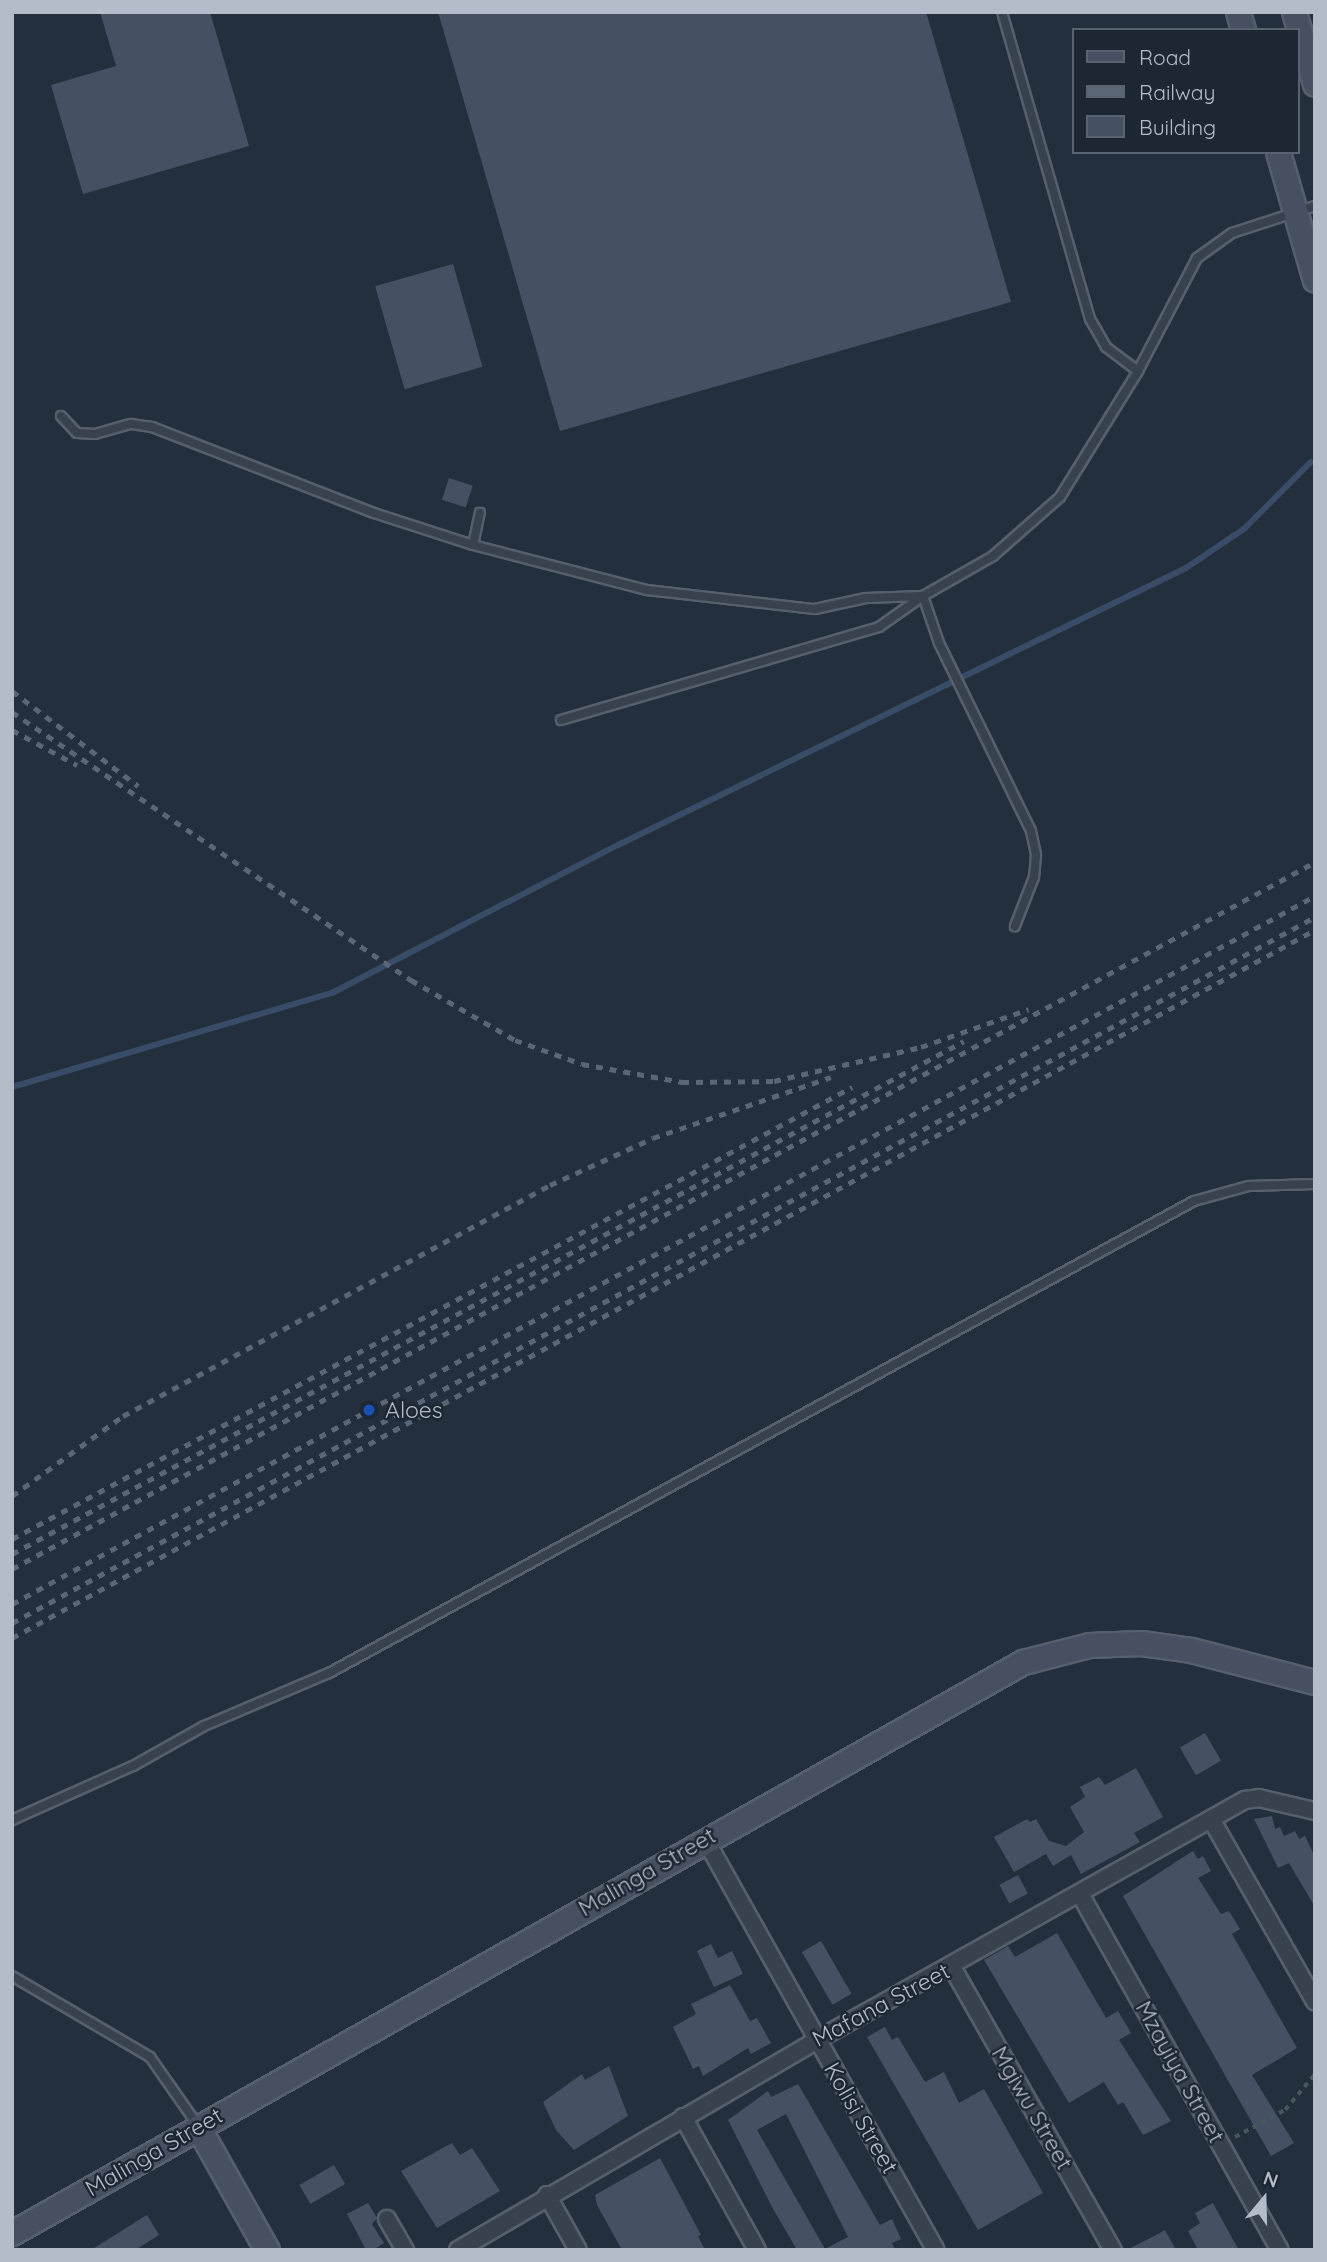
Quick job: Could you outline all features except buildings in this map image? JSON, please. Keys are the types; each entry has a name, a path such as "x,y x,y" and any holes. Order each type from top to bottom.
{"street":[{"path":"1299,29 1315,84"},
{"path":"1279,154 1305,209 1315,280"},
{"name":"Malinga Street","path":"12,2233 998,1673 1063,1650 1117,1642 1169,1646 1315,1682"},
{"name":"Mafana Street","path":"458,2250 547,2195 817,2040 952,1967 1245,1800 1259,1798 1315,1811"},
{"path":"1211,1819 1315,2001"},
{"name":"Kolisi Street","path":"705,1839 936,2250"},
{"name":"Mzayiya Street","path":"1080,1894 1280,2250"},
{"name":"Mgiwu Street","path":"952,1967 1113,2250"},
{"path":"683,2117 757,2250"},
{"path":"198,2127 267,2250"},
{"path":"547,2195 578,2250"},
{"path":"387,2219 405,2250"}],"lane":[{"path":"1002,12 1090,319 1106,348 1138,371"},
{"path":"561,720 879,627 923,596 993,556 1044,514 1080,466 1138,371 1197,258 1232,233 1305,209"},
{"path":"61,416 77,433 95,434 131,424 152,427 374,513 473,545 647,590 815,608 866,598 923,596"},
{"path":"473,545 480,513"},
{"path":"923,596 939,643 1031,831 1036,855 1034,877 1015,926"},
{"path":"12,1820 133,1766 204,1726 329,1673 1194,1201 1249,1186 1315,1184"},
{"path":"12,1976 150,2056 198,2127"}],"path":[{"path":"1220,2144 1285,2110 1315,2074"}],"waterway":[{"path":"12,1087 332,993 618,845 1186,568 1245,528 1311,462"}],"railway":[{"path":"12,691 138,786"},
{"path":"12,712 411,980 515,1040 582,1064 682,1082 774,1081 921,1047 1029,1009"},
{"path":"12,730 77,765"},
{"path":"12,1569 1315,862"},
{"path":"12,1604 1315,896"},
{"path":"12,1623 1315,917"},
{"path":"12,1638 1315,930"},
{"path":"12,1554 964,1041"},
{"path":"12,1496 123,1416 550,1185 653,1138 831,1077"},
{"path":"12,1539 852,1087"}],"place":[{"name":"Aloes","path":"369,1410"}]}
